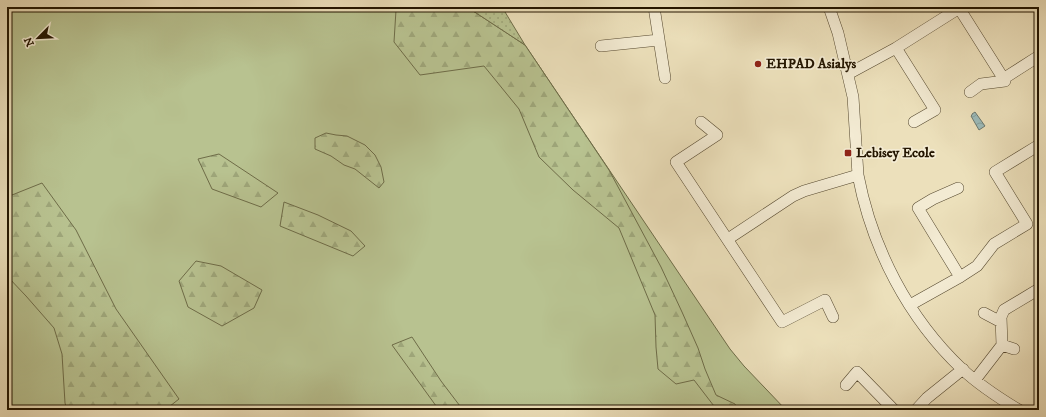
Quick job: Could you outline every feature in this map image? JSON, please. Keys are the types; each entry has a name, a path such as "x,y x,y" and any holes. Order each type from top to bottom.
{"street":[{"path":"654,7 665,78"},
{"path":"829,7 838,33 853,97 858,175 865,207 874,233 895,282 933,338 962,369 999,399 1019,410"},
{"path":"848,74 896,48 960,8 1003,79"},
{"path":"601,46 659,40"},
{"path":"896,48 935,110 914,122"},
{"path":"970,92 981,84 1005,81 1003,79 1039,56"},
{"path":"701,122 717,135 676,162 782,322 825,300 833,317"},
{"path":"910,305 977,266 994,244 1027,224 995,172 1039,147"},
{"path":"728,240 793,196 804,191 858,175"},
{"path":"958,188 933,199 918,208 960,277"},
{"path":"975,380 1002,345 1001,317 1004,310 1039,289"},
{"path":"984,313 1001,322"},
{"path":"1002,345 1014,349"},
{"path":"916,410 962,369"},
{"path":"846,385 857,372 894,410"}],"green space":[{"path":"7,7 467,7 525,45 730,349 786,410 7,410"},
{"path":"291,7 375,7 322,8"},
{"path":"402,7 467,7 525,45 609,170 661,267 698,348 716,395 735,404 738,410 717,410 694,380 676,384 658,369 655,315 619,228 573,190 539,157 519,109 484,66 420,75 394,42 396,10"},
{"path":"467,7 502,7 525,45"},
{"path":"326,133 347,136 365,145 375,155 381,167 384,182 379,188 355,169 344,165 331,156 315,149 315,138"},
{"path":"219,154 278,193 261,207 212,189 198,159"},
{"path":"42,183 76,230 116,309 179,399 165,410 67,410 65,403 62,354 54,328 7,276 7,197"},
{"path":"284,202 318,215 351,231 365,246 353,256 280,226"},
{"path":"196,261 221,266 262,290 254,308 222,326 188,307 179,281"},
{"path":"412,337 441,381 463,410 439,410 392,345"}],"water":[{"path":"975,112 985,126 979,130 971,116"}],"place":[{"name":"EHPAD Asialys","path":"758,64"},
{"name":"Lebisey Ecole","path":"848,153"}]}
